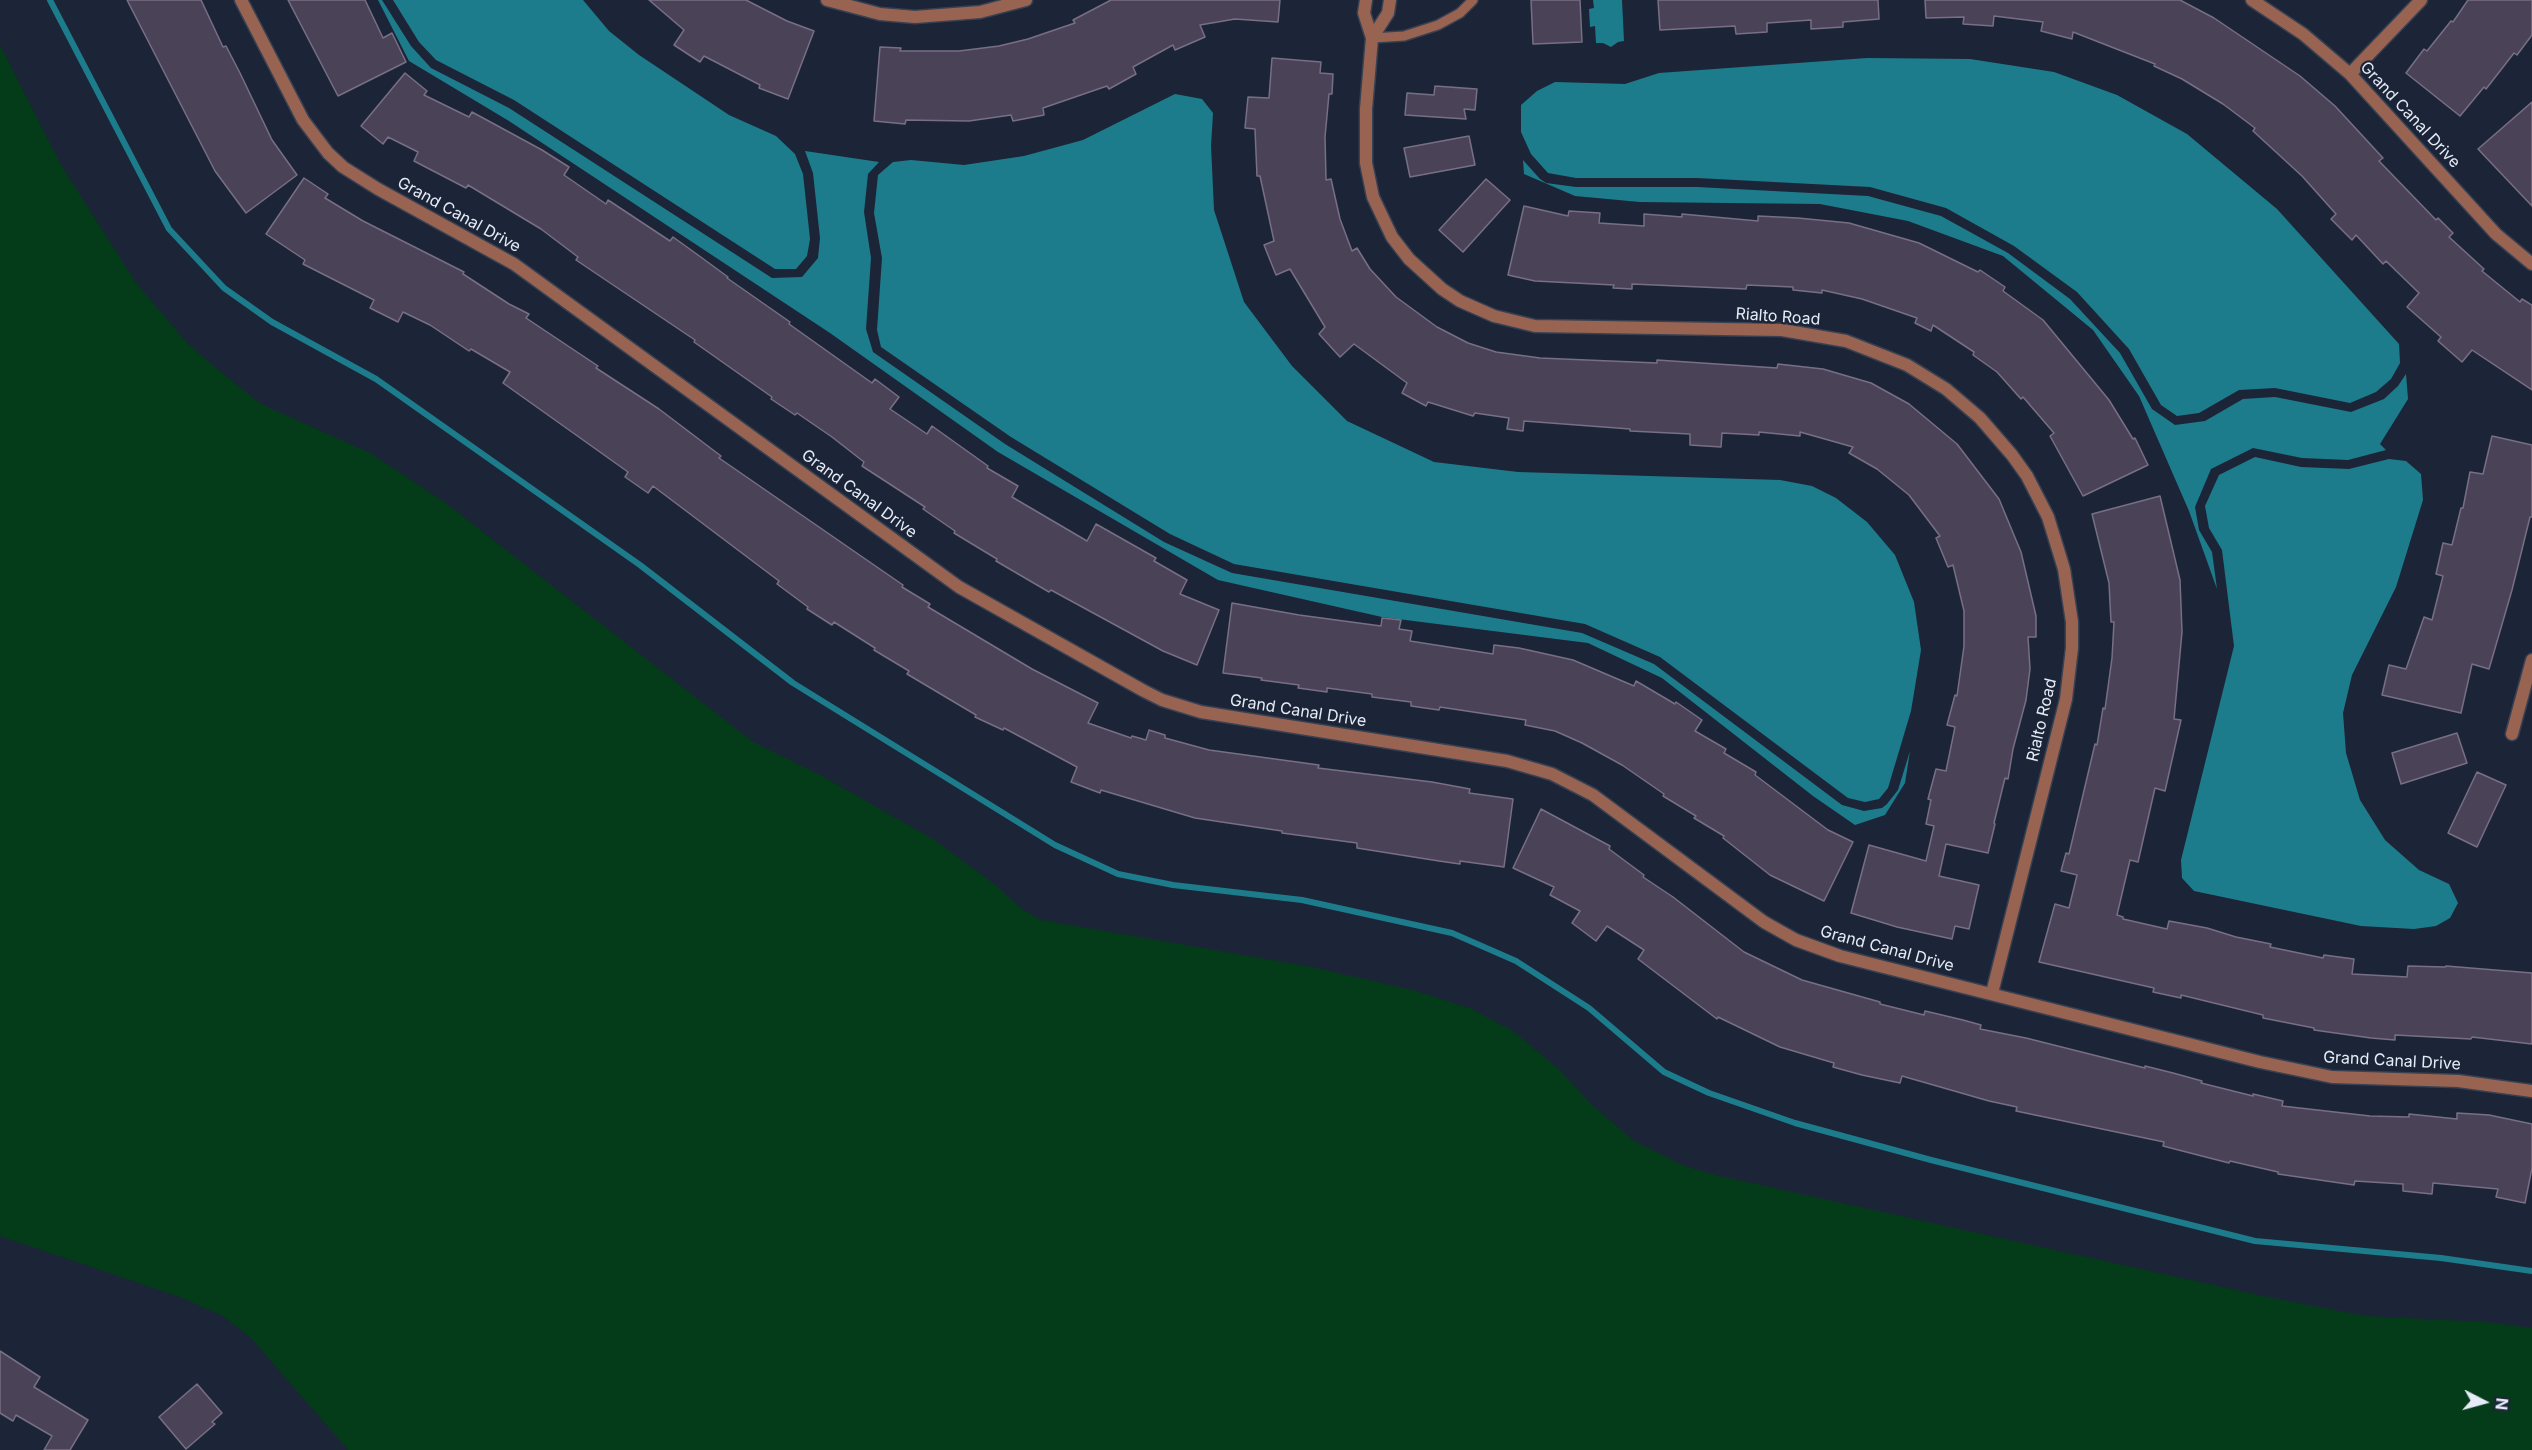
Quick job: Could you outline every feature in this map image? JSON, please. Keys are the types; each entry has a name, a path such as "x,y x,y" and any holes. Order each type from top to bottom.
{"street":[{"name":"Grand Canal Drive","path":"241,0 303,120 328,153 343,167 378,189 514,264 958,587 1124,681 1180,706 1228,717 1507,761 1552,774 1593,795 1764,922 1796,940 1840,956 2260,1062 2332,1077 2458,1081 2532,1091"},
{"path":"827,0 880,14 937,17 980,12 1026,0"},
{"name":"Rialto Road","path":"1366,0 1364,13 1372,38 1366,163 1373,197 1392,237 1425,276 1442,289 1460,301 1494,316 1535,326 1782,330 1818,335 1856,345 1907,365 1946,389 1980,418 2027,476 2048,517 2064,569 2072,622 2072,648 2066,699 1992,993"},
{"name":"Rialto Road","path":"1372,38 1388,13 1390,0"},
{"name":"Grand Canal Drive","path":"2252,0 2303,34 2350,74 2496,234 2532,264"},
{"path":"2350,74 2421,0"},
{"path":"2512,734 2532,660"}],"lane":[{"path":"1372,38 1404,36 1438,25 1461,13 1473,0"}],"green space":[{"path":"0,45 61,165 136,283 188,344 223,374 261,404 370,453 443,501 753,742 820,775 933,839 993,883 1022,909 1041,920 1312,967 1416,991 1472,1009 1513,1031 1561,1071 1591,1104 1634,1141 1682,1165 1715,1175 2272,1298 2365,1316 2485,1322 2532,1328 2532,1450 348,1450 251,1338 223,1316 177,1296 0,1236"}],"water":[{"path":"378,0 382,0 411,46 431,68 509,108 772,278 802,277 818,258 820,238 813,173 805,151 879,162 868,174 864,212 871,258 866,329 873,352 1005,444 1164,542 1232,573 1582,633 1654,664 1842,805 1864,811 1882,808 1898,790 1910,751 1905,783 1885,815 1855,825 1813,796 1662,678 1588,643 1382,617 1218,580 998,452 830,333 509,121 409,61"},
{"path":"393,0 583,0 609,31 639,55 729,115 776,136 795,154 803,174 810,239 807,256 796,269 775,269 514,100 436,60 419,42"},
{"path":"1593,0 1622,0 1624,41 1611,47 1603,43 1596,43 1595,26 1590,27 1589,9 1594,8"},
{"path":"1867,58 1970,59 2054,72 2117,95 2187,134 2277,209 2399,344 2400,363 2391,379 2376,392 2350,403 2275,388 2239,390 2199,413 2177,416 2161,405 2129,349 2077,292 2014,246 1946,208 1870,187 1697,178 1576,178 1548,173 1531,154 1521,132 1521,105 1537,91 1555,82 1625,84 1659,73"},
{"path":"1175,94 1202,99 1213,113 1211,146 1214,210 1244,302 1292,366 1347,421 1434,462 1518,472 1780,480 1812,486 1836,498 1867,522 1895,555 1914,602 1921,650 1911,711 1888,788 1879,799 1865,802 1848,798 1660,657 1585,624 1234,564 1170,534 1011,437 881,347 877,330 882,258 874,213 878,175 893,162 911,160 964,165 1024,156 1083,140"},
{"path":"1523,160 1546,183 1576,187 1697,187 1868,196 1941,216 2008,253 2070,299 2120,353 2152,409 2175,425 2205,421 2243,399 2275,397 2351,412 2384,399 2398,386 2406,374 2408,399 2380,444 2386,450 2348,460 2302,458 2253,448 2211,469 2195,507 2199,530 2212,552 2217,589 2189,511 2139,396 2093,330 2003,256 1908,221 1820,204 1640,202 1575,196 1524,174"},
{"path":"2255,457 2301,467 2349,469 2389,459 2406,461 2421,474 2423,500 2396,587 2352,675 2343,713 2346,753 2360,800 2385,840 2419,870 2449,884 2458,903 2450,918 2436,926 2414,929 2361,926 2194,891 2182,878 2181,860 2234,646 2222,550 2209,528 2205,506 2219,475"}],"building":[{"path":"127,0 201,0 272,140 297,175 246,213 215,171"},
{"path":"288,0 365,0 383,38 392,33 406,62 338,96"},
{"path":"649,0 746,0 787,21 814,31 788,99 759,88 760,85 704,56 700,62 674,45 684,30"},
{"path":"1111,0 1280,0 1278,22 1235,19 1200,25 1205,37 1175,50 1173,45 1133,67 1136,74 1109,89 1107,86 1043,108 1044,115 1013,121 1011,115 969,121 906,120 905,124 874,121 880,47 901,48 900,51 959,51 999,46 1075,23 1073,20"},
{"path":"1531,0 1580,0 1582,42 1533,44"},
{"path":"1658,0 1878,0 1879,19 1843,22 1843,27 1811,29 1811,20 1767,23 1767,32 1736,34 1735,26 1660,30"},
{"path":"1925,0 2180,0 2214,18 2300,76 2335,106 2383,158 2379,161 2436,220 2438,218 2453,233 2449,237 2484,269 2482,271 2520,302 2522,299 2532,305 2532,390 2472,350 2462,362 2438,341 2441,337 2407,307 2419,293 2386,261 2383,264 2356,235 2352,240 2331,219 2336,214 2302,176 2253,131 2255,128 2223,104 2182,79 2154,66 2155,64 2073,32 2072,39 2041,31 2043,22 1994,16 1993,26 1963,24 1964,17 1926,18"},
{"path":"2468,0 2532,0 2532,35 2517,55 2514,53 2486,89 2484,87 2460,116 2406,73 2424,49 2427,51 2451,21 2453,22"},
{"path":"1272,58 1321,62 1320,73 1333,74 1325,137 1326,180 1331,179 1340,219 1352,251 1357,248 1370,269 1396,297 1437,327 1468,343 1496,352 1540,358 1657,363 1657,360 1777,368 1778,364 1823,369 1871,383 1909,404 1957,444 1999,499 2021,552 2036,616 2036,637 2028,637 2030,669 2026,700 1988,853 1946,844 1939,876 1979,885 1969,929 1955,926 1952,939 1897,927 1851,913 1869,845 1926,861 1934,826 1926,824 1931,800 1928,799 1936,769 1946,771 1955,727 1947,725 1955,695 1957,696 1964,646 1964,611 1953,565 1948,567 1936,538 1940,536 1909,495 1877,469 1849,453 1853,447 1800,432 1800,436 1759,432 1759,435 1722,433 1721,447 1690,445 1690,434 1524,421 1523,431 1507,429 1509,418 1475,413 1473,416 1428,402 1426,406 1402,393 1407,383 1354,344 1340,357 1319,334 1325,327 1290,269 1276,275 1264,245 1274,241 1260,176 1257,176 1255,129 1245,128 1248,97 1269,98"},
{"path":"405,73 427,91 424,95 469,117 472,112 542,150 569,167 564,175 606,204 608,200 670,241 673,237 872,383 875,379 899,397 890,409 927,434 932,426 988,466 987,468 1018,486 1012,497 1087,541 1096,524 1156,558 1154,561 1187,580 1180,594 1219,610 1197,665 1163,651 1051,590 1049,592 996,561 997,559 954,533 955,531 923,509 925,507 862,466 864,462 832,437 797,413 795,415 771,399 772,397 694,342 695,340 576,260 578,257 541,229 468,185 466,188 414,161 418,152 388,137 383,144 361,126"},
{"path":"1435,86 1477,89 1475,110 1464,109 1466,119 1405,115 1407,93 1434,95"},
{"path":"2532,102 2532,206 2478,149"},
{"path":"1469,136 1475,165 1410,177 1404,148"},
{"path":"304,178 328,194 325,198 363,221 464,272 463,274 509,304 529,314 526,318 659,409 721,456 719,458 903,585 902,587 930,604 928,607 1032,669 1098,703 1088,723 1131,738 1132,736 1146,740 1149,730 1165,735 1165,738 1209,750 1319,765 1318,768 1432,782 1470,789 1469,793 1513,799 1504,867 1460,861 1460,864 1357,848 1357,843 1195,818 1101,790 1100,793 1071,782 1077,767 1004,728 1003,730 975,717 976,715 907,674 909,671 874,650 875,648 834,622 832,625 807,609 808,607 777,584 779,581 653,486 648,493 625,477 628,472 503,383 510,372 471,349 469,351 430,325 403,312 398,322 370,308 374,300 303,264 305,260 266,234"},
{"path":"1486,179 1510,200 1463,252 1439,230"},
{"path":"1524,206 1568,216 1569,211 1600,213 1599,223 1644,226 1644,214 1682,217 1682,214 1758,221 1758,216 1798,218 1849,223 1919,243 1978,272 1980,270 2005,287 2003,291 2043,320 2109,400 2133,439 2135,438 2148,465 2083,496 2050,436 2054,433 2023,397 2021,399 1997,372 1973,355 1974,352 1933,325 1931,331 1915,323 1917,318 1862,299 1822,290 1822,293 1793,290 1793,287 1747,285 1746,289 1632,284 1632,289 1613,288 1614,285 1535,281 1508,275"},
{"path":"2492,436 2532,445 2532,517 2530,517 2489,669 2472,664 2461,713 2382,695 2389,665 2406,669 2424,617 2432,620 2443,576 2436,574 2443,543 2452,545 2461,508 2463,508 2470,472 2483,474"},
{"path":"2160,496 2180,580 2182,632 2174,719 2181,720 2165,791 2155,788 2138,862 2130,860 2117,915 2123,919 2167,929 2169,921 2207,928 2271,944 2270,947 2323,958 2324,955 2354,959 2352,974 2407,977 2408,966 2446,966 2532,973 2532,1044 2472,1037 2471,1039 2395,1035 2395,1040 2314,1030 2314,1028 2263,1018 2263,1015 2181,995 2181,998 2153,992 2154,988 2039,962 2055,904 2069,908 2077,875 2061,871 2066,853 2069,854 2095,744 2097,745 2112,658 2114,622 2111,622 2109,583 2092,514"},
{"path":"1232,603 1381,626 1382,618 1401,620 1399,629 1412,631 1410,641 1493,654 1494,645 1519,648 1573,660 1634,686 1636,681 1675,704 1676,702 1702,720 1695,731 1726,749 1724,753 1756,772 1755,775 1828,830 1853,842 1824,901 1770,875 1723,838 1724,836 1694,818 1696,816 1663,796 1664,794 1622,765 1555,731 1525,725 1526,720 1440,707 1439,710 1411,706 1411,702 1372,697 1372,694 1327,688 1327,692 1298,688 1299,685 1223,673"},
{"path":"2457,733 2467,763 2401,784 2392,753"},
{"path":"2477,772 2506,785 2477,847 2448,833"},
{"path":"1541,809 1610,846 1609,849 1644,875 1643,877 1673,897 1744,952 1802,980 1880,1002 1880,1004 1924,1015 1925,1011 1963,1020 1981,1025 1980,1029 2026,1038 2145,1068 2145,1066 2202,1081 2201,1083 2283,1101 2282,1106 2370,1116 2409,1117 2409,1114 2457,1119 2457,1113 2489,1115 2532,1124 2532,1168 2525,1203 2496,1197 2498,1189 2433,1183 2432,1194 2403,1191 2403,1184 2355,1181 2354,1185 2278,1174 2278,1172 2230,1161 2229,1163 2163,1146 2164,1142 2016,1111 2017,1107 1902,1076 1900,1083 1862,1075 1833,1067 1834,1063 1780,1047 1718,1017 1717,1019 1638,959 1644,950 1607,926 1596,941 1572,923 1580,911 1550,895 1554,887 1513,868"},
{"path":"0,1351 40,1377 34,1387 88,1420 70,1450 44,1450 52,1436 16,1415 13,1421 0,1413"},
{"path":"197,1384 222,1413 212,1422 215,1424 186,1449 159,1417"}],"waterway":[{"path":"50,0 169,229 224,288 272,322 376,379 640,565 793,683 1055,845 1118,874 1173,885 1302,900 1452,933 1516,961 1589,1008 1664,1072 1709,1093 1795,1123 1931,1160 2255,1241 2441,1258 2532,1271"}]}
